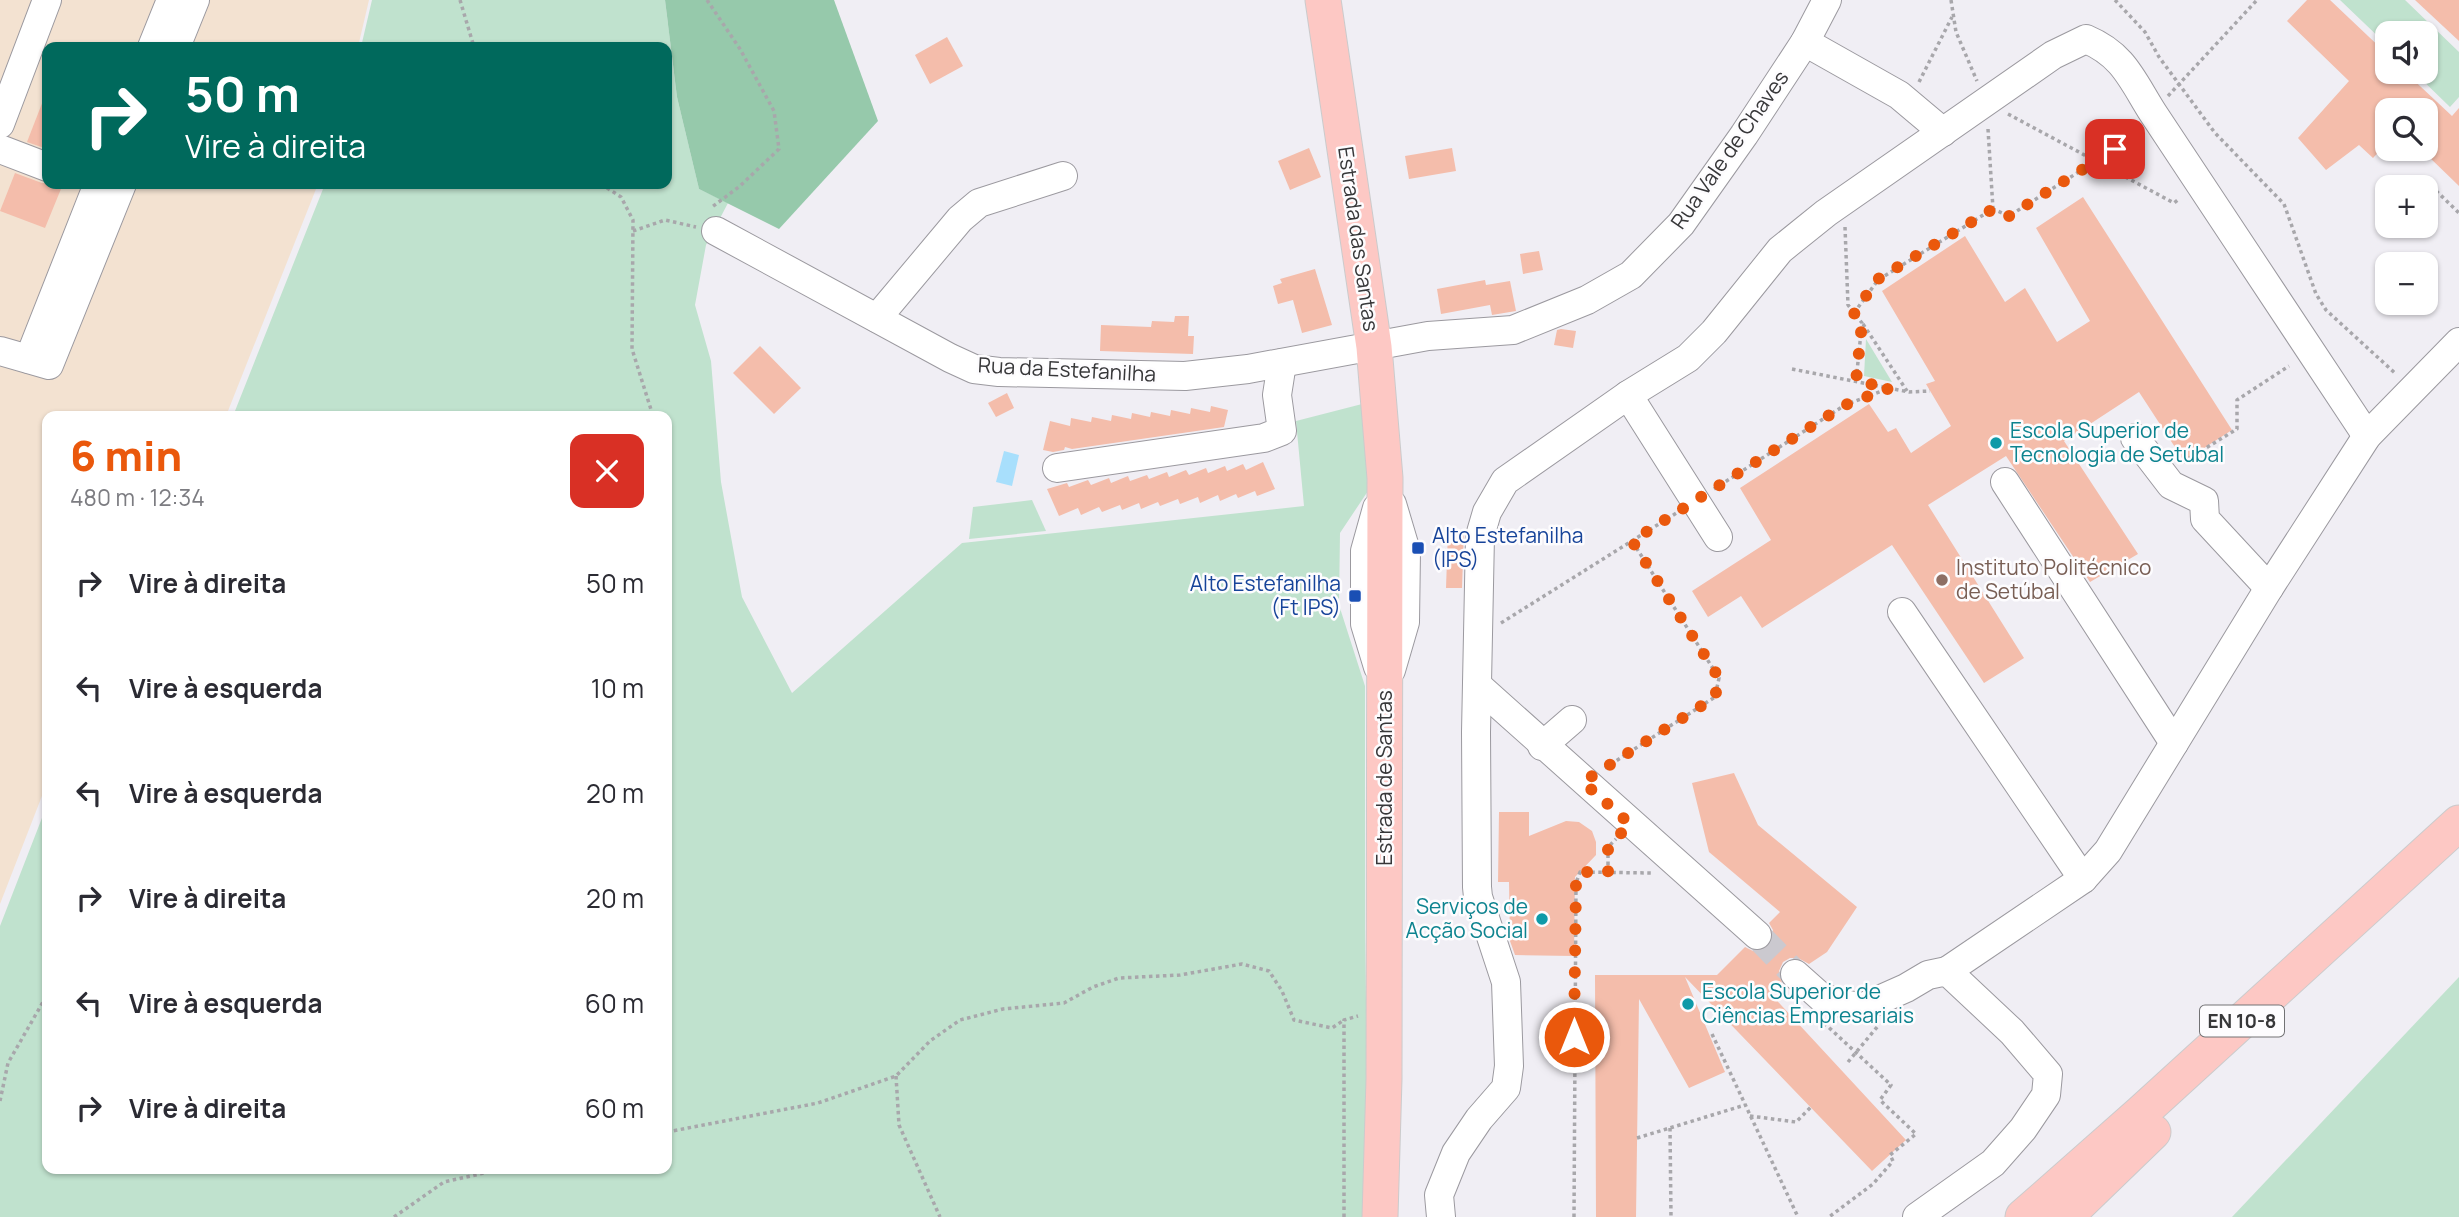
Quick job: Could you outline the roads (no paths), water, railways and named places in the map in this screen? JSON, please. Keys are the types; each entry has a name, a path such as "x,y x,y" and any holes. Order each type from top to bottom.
{"main road":[{"name":"Estrada das Santas","path":"1323,0 1374,347 1385,478"},
{"name":"Estrada de Santas","path":"1380,1217 1385,1007 1385,478"},
{"name":"EN 10-8","path":"2023,1217 2459,823"},
{"name":"EN 10-8","path":"2049,1217 2231,1053 2459,831"},
{"path":"2065,1217 2231,1053"},
{"path":"2011,1217 2182,1076"},
{"name":"Estrada de Santas","path":"1384,1079 1397,1217"}],"street":[{"path":"0,124 47,0"},
{"path":"154,42 171,0"},
{"path":"178,42 195,0"},
{"name":"Rua Vale de Chaves","path":"1374,347 1428,336 1513,330 1587,300 1631,275 1681,224 1805,42 1827,0"},
{"path":"1441,1217 1439,1195 1455,1153 1479,1119 1506,1088 1509,1066 1506,982 1478,897 1477,685 1480,536 1488,512 1505,481 1628,395 1688,358 1714,332 1780,250 1845,200 2053,55 2086,39 2104,46 2119,59 2367,436"},
{"path":"1805,42 1899,95 1943,132"},
{"path":"0,149 42,165"},
{"path":"877,318 960,219 979,203 1063,176"},
{"path":"0,351 39,362 104,189"},
{"name":"Rua da Estefanilha","path":"716,231 974,369 999,372 1185,376 1374,347"},
{"path":"1795,974 1822,998 1861,1008 1928,975 1947,971 2083,879 2108,851 2269,588 2367,436 2459,342"},
{"path":"1057,468 1264,438 1282,431 1277,395 1282,363"},
{"path":"1628,395 1718,537"},
{"path":"2135,438 2171,485 2204,500 2204,519 2269,588"},
{"path":"2005,482 2174,743"},
{"path":"1902,612 2083,879"},
{"path":"1477,685 1756,935"},
{"path":"1542,746 1572,720"},
{"path":"1917,1217 1993,1163 2023,1129 2046,1095 2049,1073 2012,1032 1947,971"}],"water":[{"path":"1004,451 1019,455 1012,486 996,482"}],"tunnel":[{"path":"1757,935 1795,974"}],"place":[{"name":"Escola Superior de Tecnologia de Setúbal","path":"1996,443"},
{"name":"Alto Estefanilha (IPS)","path":"1418,548"},
{"name":"Instituto Politécnico de Setúbal","path":"1942,580"},
{"name":"Alto Estefanilha (Ft IPS)","path":"1355,596"},
{"name":"Serviços de Acção Social","path":"1542,919"},
{"name":"Escola Superior de Ciências Empresariais","path":"1688,1004"}]}
